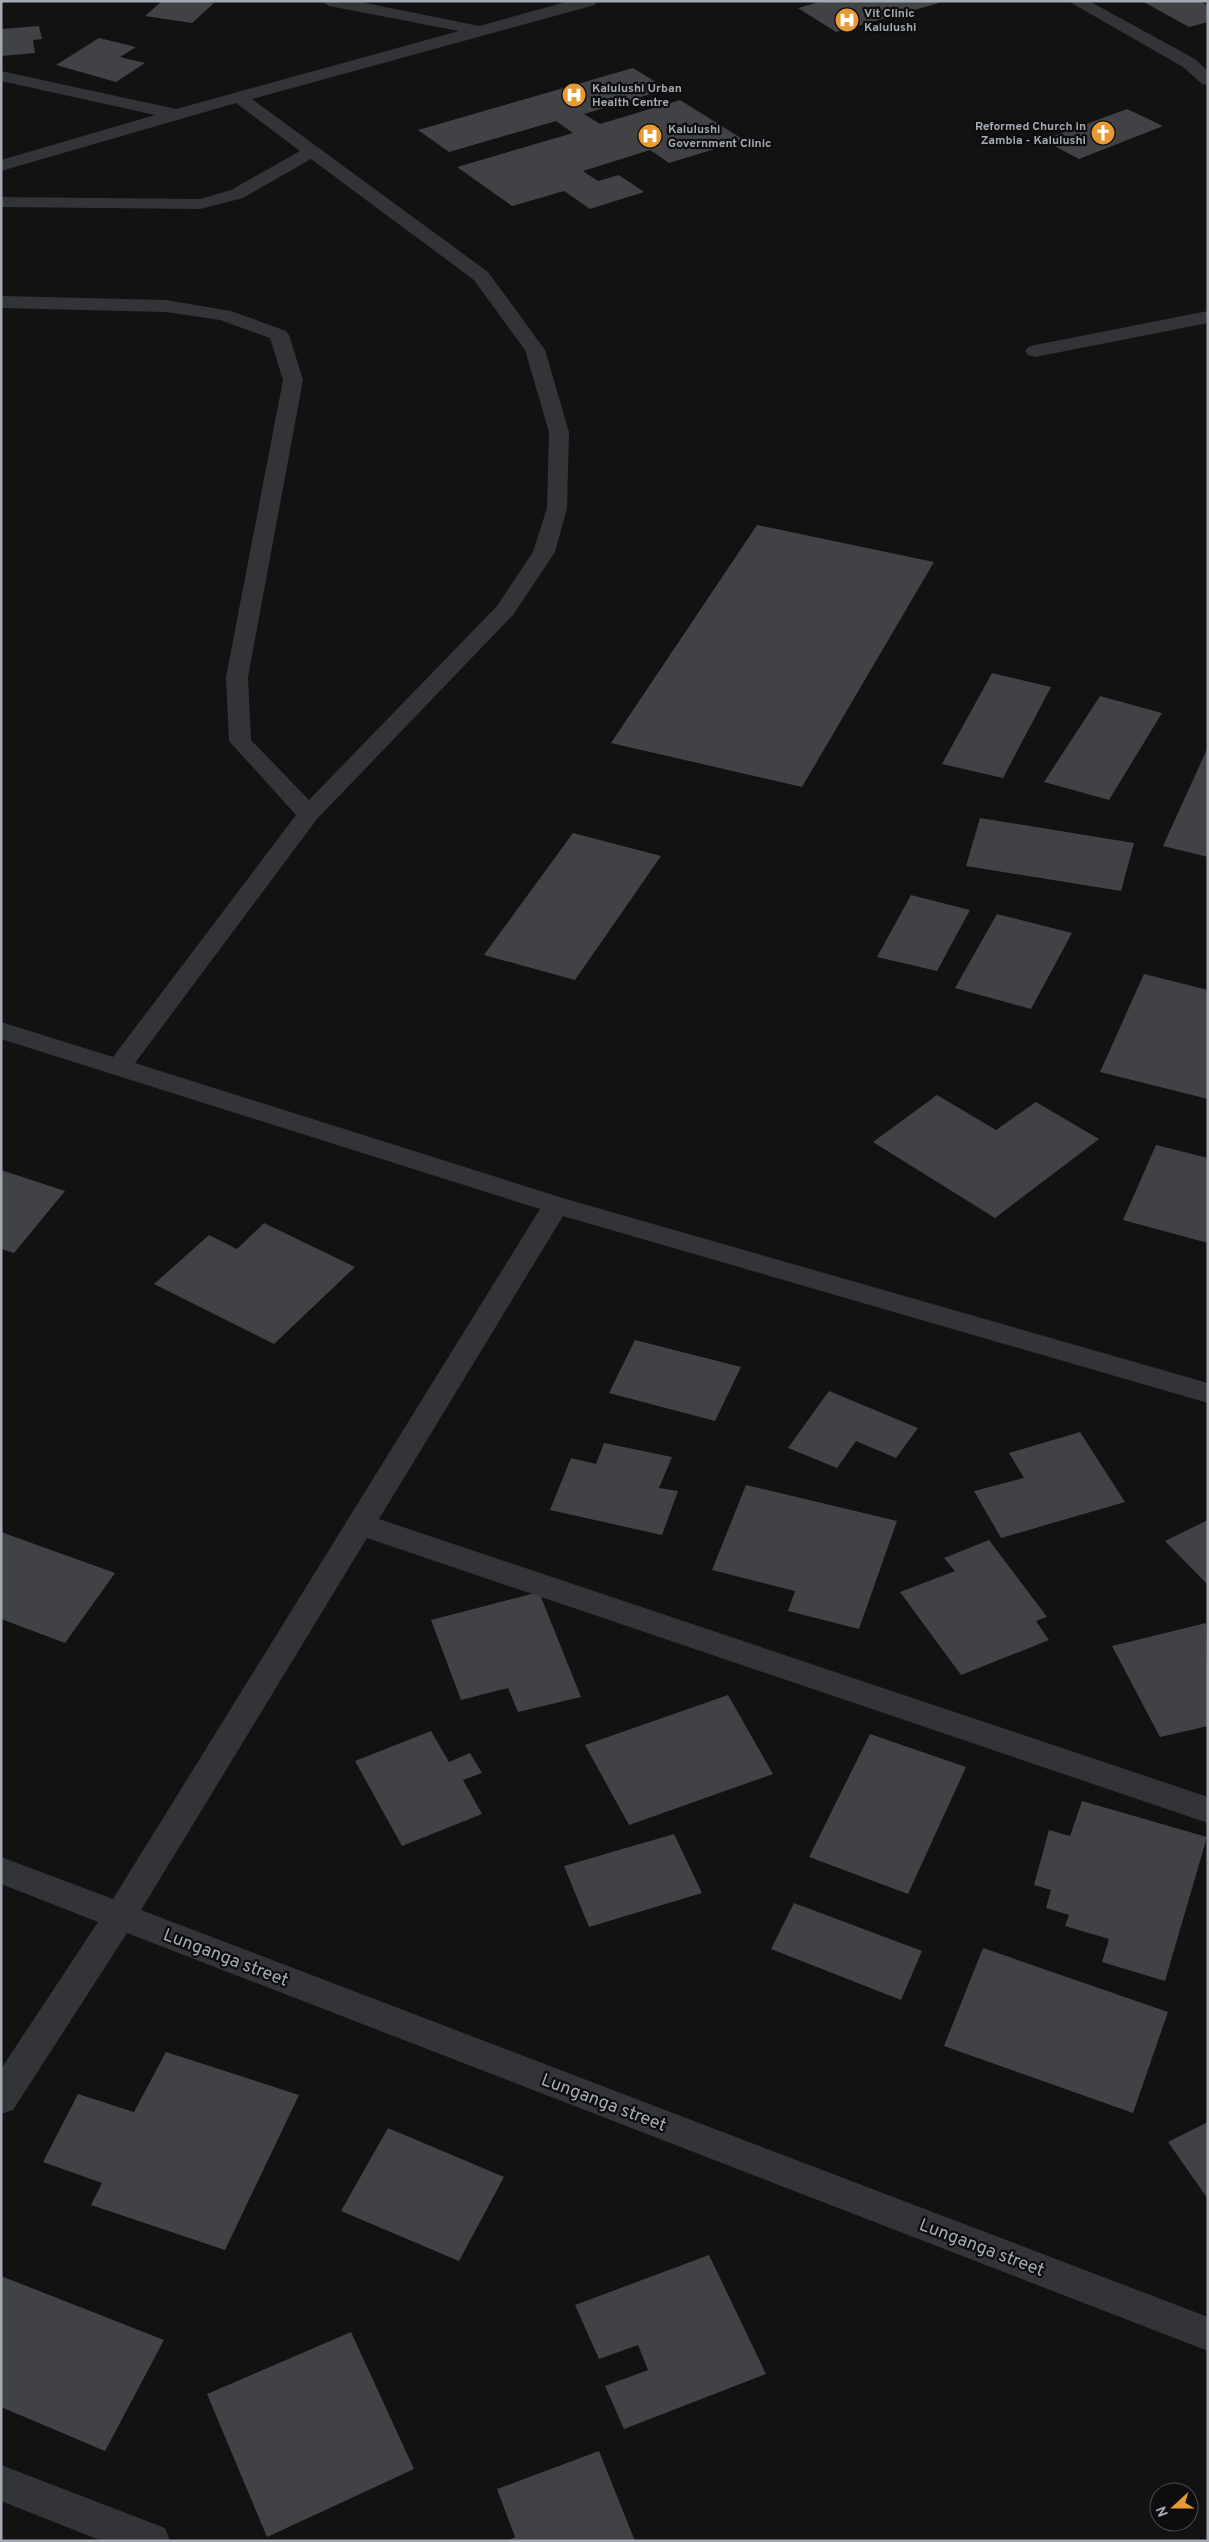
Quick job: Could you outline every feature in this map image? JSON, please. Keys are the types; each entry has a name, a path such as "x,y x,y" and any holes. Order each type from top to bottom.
{"street":[{"path":"329,1 480,30"},
{"path":"1,166 176,114 589,1"},
{"path":"1076,1 1189,64 1208,80"},
{"path":"1,76 176,114"},
{"path":"119,1067 309,814 505,610 544,552 557,508 560,432 535,350 481,276 239,97"},
{"path":"1,202 200,204 237,194 312,151"},
{"path":"1,302 166,306 224,315 279,335 293,380 237,677 240,741 309,814"},
{"path":"1035,350 1208,318"},
{"path":"1,1030 556,1205 1208,1393"},
{"path":"1,2099 120,1916 362,1525 556,1205"},
{"path":"362,1525 1208,1810"},
{"name":"Lunganga street","path":"1,1870 1208,2334"},
{"path":"1,2483 150,2541"}],"building":[{"path":"162,1 203,1 214,3 192,23 145,16"},
{"name":"Vit Clinic Kalulushi","path":"822,1 937,1 939,3 836,32 798,8"},
{"path":"1142,1 1200,1 1208,6 1208,22 1189,27"},
{"path":"39,26 42,39 33,40 35,53 1,56 1,29"},
{"path":"99,38 136,47 120,57 145,63 116,82 56,65"},
{"name":"Kalulushi Government Clinic","path":"633,68 667,89 584,114 600,124 680,100 744,140 669,163 650,150 583,171 598,181 619,175 644,192 590,209 564,191 512,206 457,167 573,133 556,121 449,152 418,130"},
{"name":"Reformed Church in Zambia - Kalulushi","path":"1127,109 1163,126 1079,159 1043,140"},
{"path":"757,525 934,562 802,787 611,743"},
{"path":"992,673 1051,687 1003,778 942,764"},
{"path":"1100,696 1162,713 1109,800 1044,782"},
{"path":"1208,747 1208,857 1163,846"},
{"path":"980,818 1134,843 1121,891 966,866"},
{"path":"573,833 661,856 575,980 484,955"},
{"path":"911,895 970,910 937,971 877,957"},
{"path":"997,914 1072,933 1031,1009 955,988"},
{"path":"1144,974 1208,990 1208,1099 1100,1072"},
{"path":"937,1095 996,1130 1036,1102 1099,1139 995,1218 873,1142"},
{"path":"1156,1145 1208,1158 1208,1243 1123,1220"},
{"path":"1,1170 65,1191 14,1253 1,1249"},
{"path":"264,1223 355,1267 274,1344 154,1284 209,1235 237,1249"},
{"path":"635,1340 741,1367 715,1421 609,1393"},
{"path":"829,1391 918,1428 896,1458 856,1441 837,1468 788,1448"},
{"path":"1080,1432 1125,1502 1001,1538 974,1491 1024,1478 1009,1453"},
{"path":"604,1443 672,1457 659,1488 678,1491 662,1535 550,1510 571,1458 596,1464"},
{"path":"746,1485 897,1521 859,1629 788,1611 795,1591 712,1570"},
{"path":"1208,1520 1208,1585 1165,1541"},
{"path":"1,1532 115,1573 65,1643 1,1619"},
{"path":"989,1540 1047,1617 1036,1621 1049,1640 961,1675 900,1592 955,1571 944,1558"},
{"path":"539,1592 581,1697 518,1712 508,1688 461,1700 431,1620"},
{"path":"1206,1623 1208,1726 1160,1737 1112,1646"},
{"path":"728,1695 773,1774 629,1825 585,1745"},
{"path":"431,1731 449,1762 470,1753 482,1773 463,1780 482,1814 402,1846 355,1761"},
{"path":"870,1734 966,1767 908,1894 809,1857"},
{"path":"1082,1801 1207,1837 1165,1981 1102,1962 1109,1939 1065,1926 1069,1915 1046,1908 1051,1890 1034,1885 1049,1830 1070,1836"},
{"path":"674,1834 702,1893 589,1927 564,1866"},
{"path":"794,1903 922,1951 901,2000 771,1949"},
{"path":"983,1948 1168,2012 1133,2113 944,2046"},
{"path":"166,2052 299,2095 225,2250 91,2205 102,2183 43,2162 78,2094 134,2112"},
{"path":"1208,2122 1208,2199 1168,2142"},
{"path":"388,2128 504,2177 459,2261 341,2211"},
{"path":"709,2255 766,2374 624,2429 605,2386 648,2370 638,2345 599,2359 575,2305"},
{"path":"1,2276 164,2340 105,2451 1,2407"},
{"path":"351,2332 414,2469 267,2537 207,2394"},
{"path":"599,2451 635,2541 507,2541 515,2537 497,2489"}],"place":[{"name":"Vit Clinic Kalulushi","path":"847,20"},
{"name":"Kalulushi Urban Health Centre","path":"574,95"},
{"name":"Reformed Church in Zambia - Kalulushi","path":"1103,133"},
{"name":"Kalulushi Government Clinic","path":"650,136"}]}
